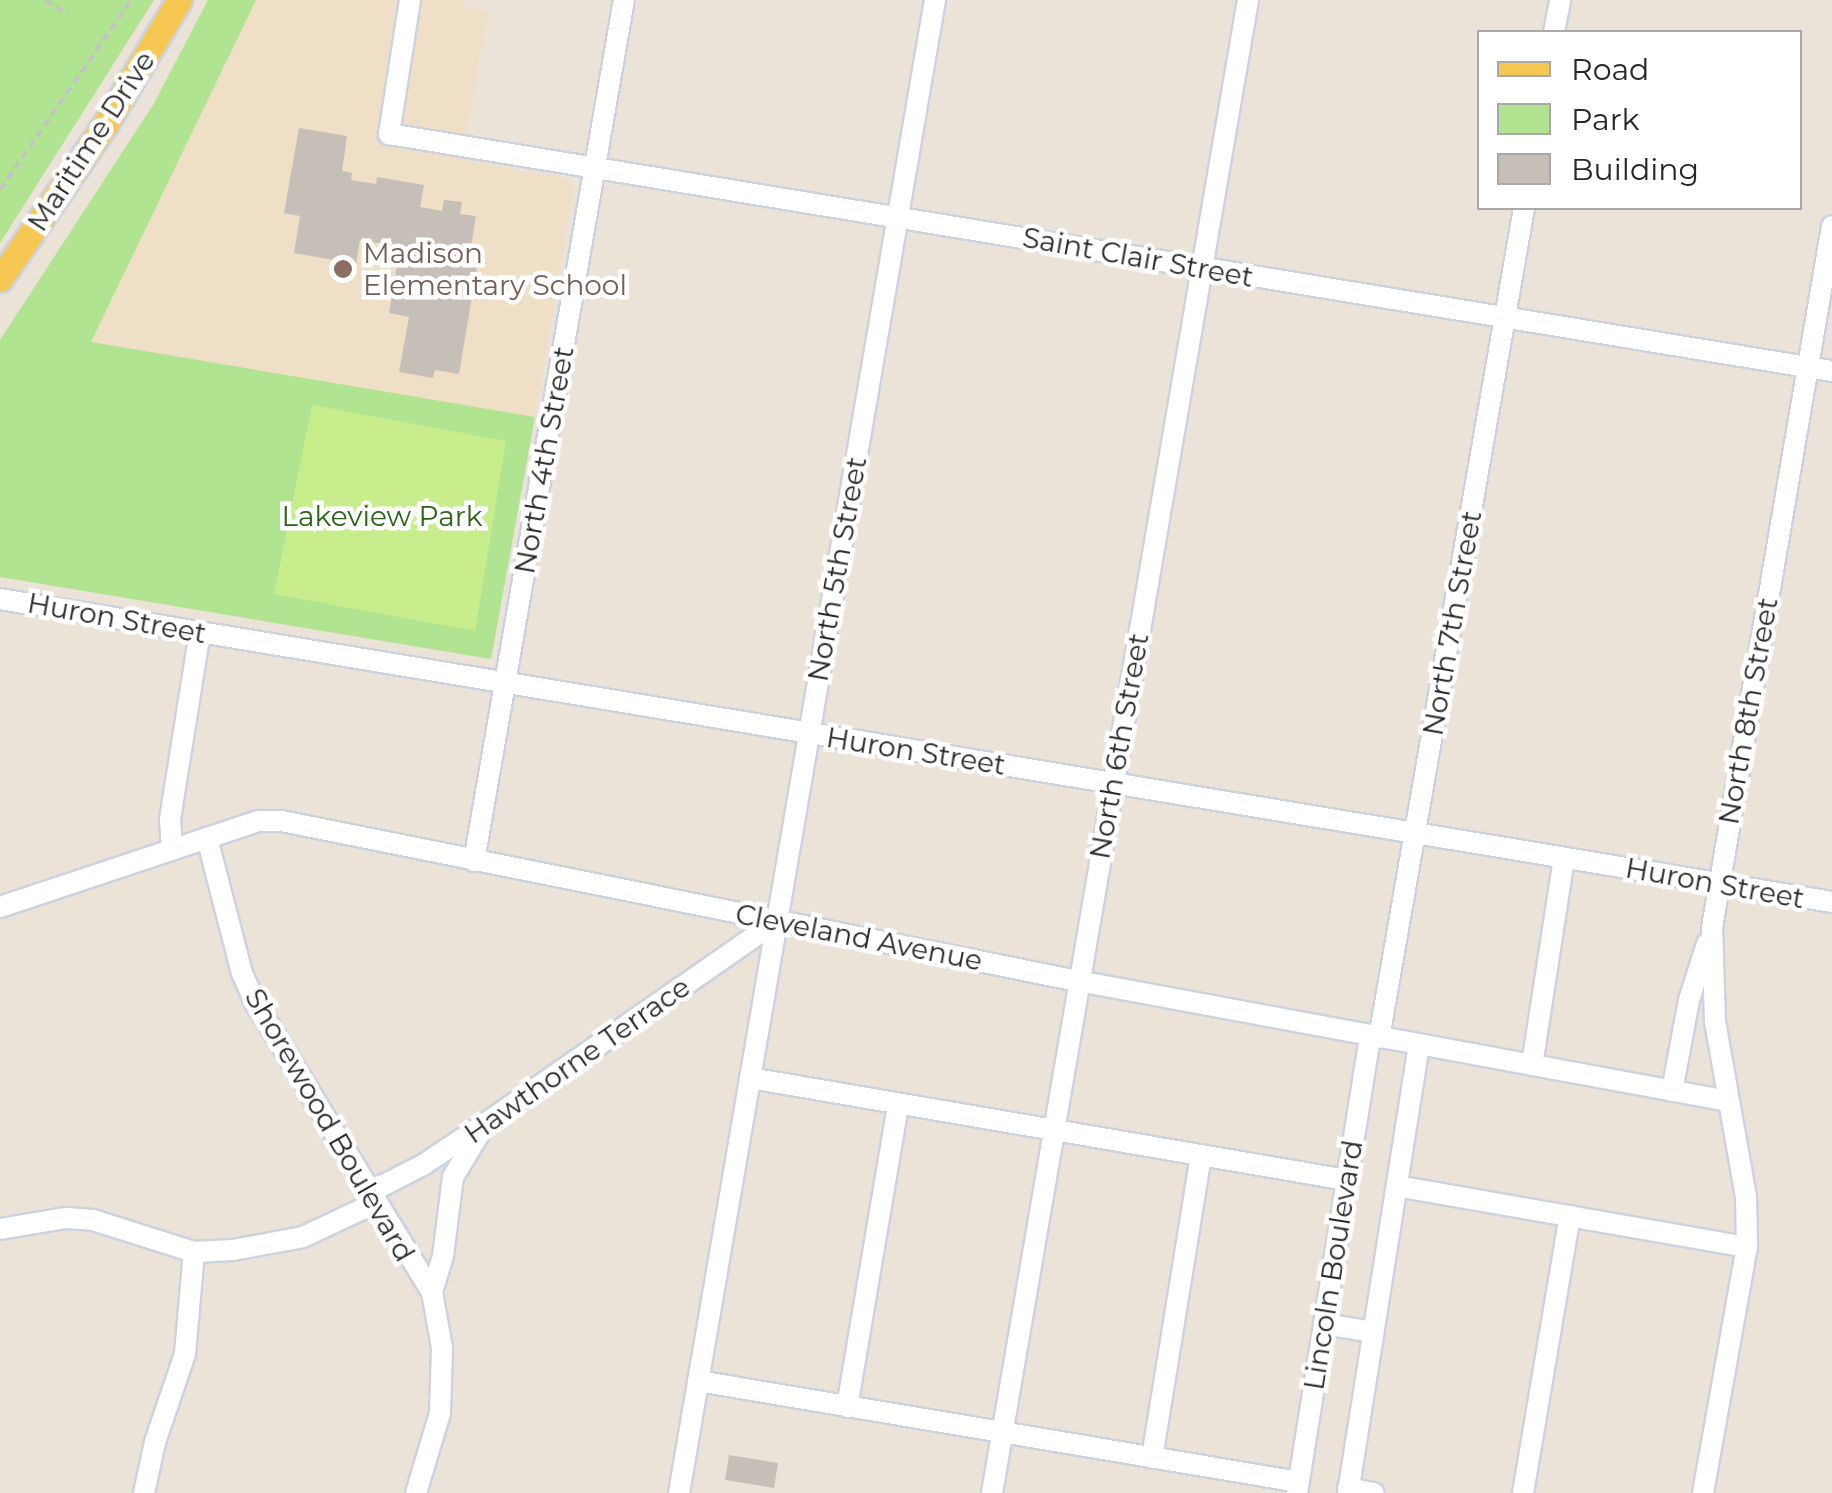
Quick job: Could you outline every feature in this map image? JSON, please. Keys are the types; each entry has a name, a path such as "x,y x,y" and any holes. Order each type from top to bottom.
{"main road":[{"name":"Maritime Drive","path":"0,279 106,123 179,0"}],"street":[{"name":"Saint Clair Street","path":"410,0 389,134 1832,371"},
{"name":"North 4th Street","path":"474,861 624,0"},
{"name":"North 5th Street","path":"678,1493 935,0"},
{"name":"North 6th Street","path":"992,1493 1248,0"},
{"path":"1554,30 1560,0"},
{"name":"North 7th Street","path":"1375,1037 1415,833 1524,210"},
{"name":"North 8th Street","path":"1703,1493 1747,1247 1746,1198 1715,1022 1712,928 1832,226"},
{"name":"Huron Street","path":"0,598 1832,902"},
{"path":"172,848 170,820 200,632"},
{"name":"Cleveland Avenue","path":"0,907 260,820 282,821 1078,981 1728,1101"},
{"name":"Shorewood Boulevard","path":"207,838 242,973 256,1004 432,1292 442,1348 440,1413 416,1493"},
{"path":"1532,1066 1564,858"},
{"name":"Hawthorne Terrace","path":"0,1229 39,1219 93,1220 194,1252 270,1246 303,1237 489,1121 777,920"},
{"path":"1672,1091 1689,1000 1712,928"},
{"name":"Lincoln Boulevard","path":"1298,1488 1347,1180 1375,1037"},
{"name":"Lincoln Boulevard","path":"1348,1491 1419,1046"},
{"path":"750,1078 1347,1180"},
{"path":"847,1407 898,1104"},
{"name":"Shorewood Boulevard","path":"432,1292 443,1256 454,1177 489,1121"},
{"path":"1152,1458 1201,1155"},
{"path":"1396,1186 1747,1247"},
{"path":"1522,1493 1570,1216"},
{"path":"144,1493 155,1442 185,1354 194,1252"},
{"path":"1324,1324 1373,1332"},
{"path":"698,1382 1152,1458 1298,1488"},
{"path":"1348,1491 1374,1493"}],"path":[{"path":"45,0 69,16"},
{"path":"0,190 131,0"}],"shaded area":[{"name":"Madison Elementary School","path":"256,0 464,0 463,7 488,12 461,160 561,177 574,185 535,417 90,342"}],"green space":[{"path":"0,0 154,0 0,243"},
{"name":"Lakeview Park","path":"208,0 256,0 91,342 535,417 491,659 0,577 0,340 153,105"},
{"path":"312,405 506,441 475,631 274,594"}],"building":[{"path":"299,128 347,136 342,171 352,173 351,180 376,184 377,177 424,185 420,207 442,211 444,200 462,202 460,214 476,216 468,265 477,267 459,374 435,370 433,378 399,372 409,317 389,313 400,247 360,240 356,264 294,253 300,216 284,213"},
{"path":"729,1455 778,1463 774,1488 725,1480"}],"place":[{"name":"Madison Elementary School","path":"343,269"}]}
